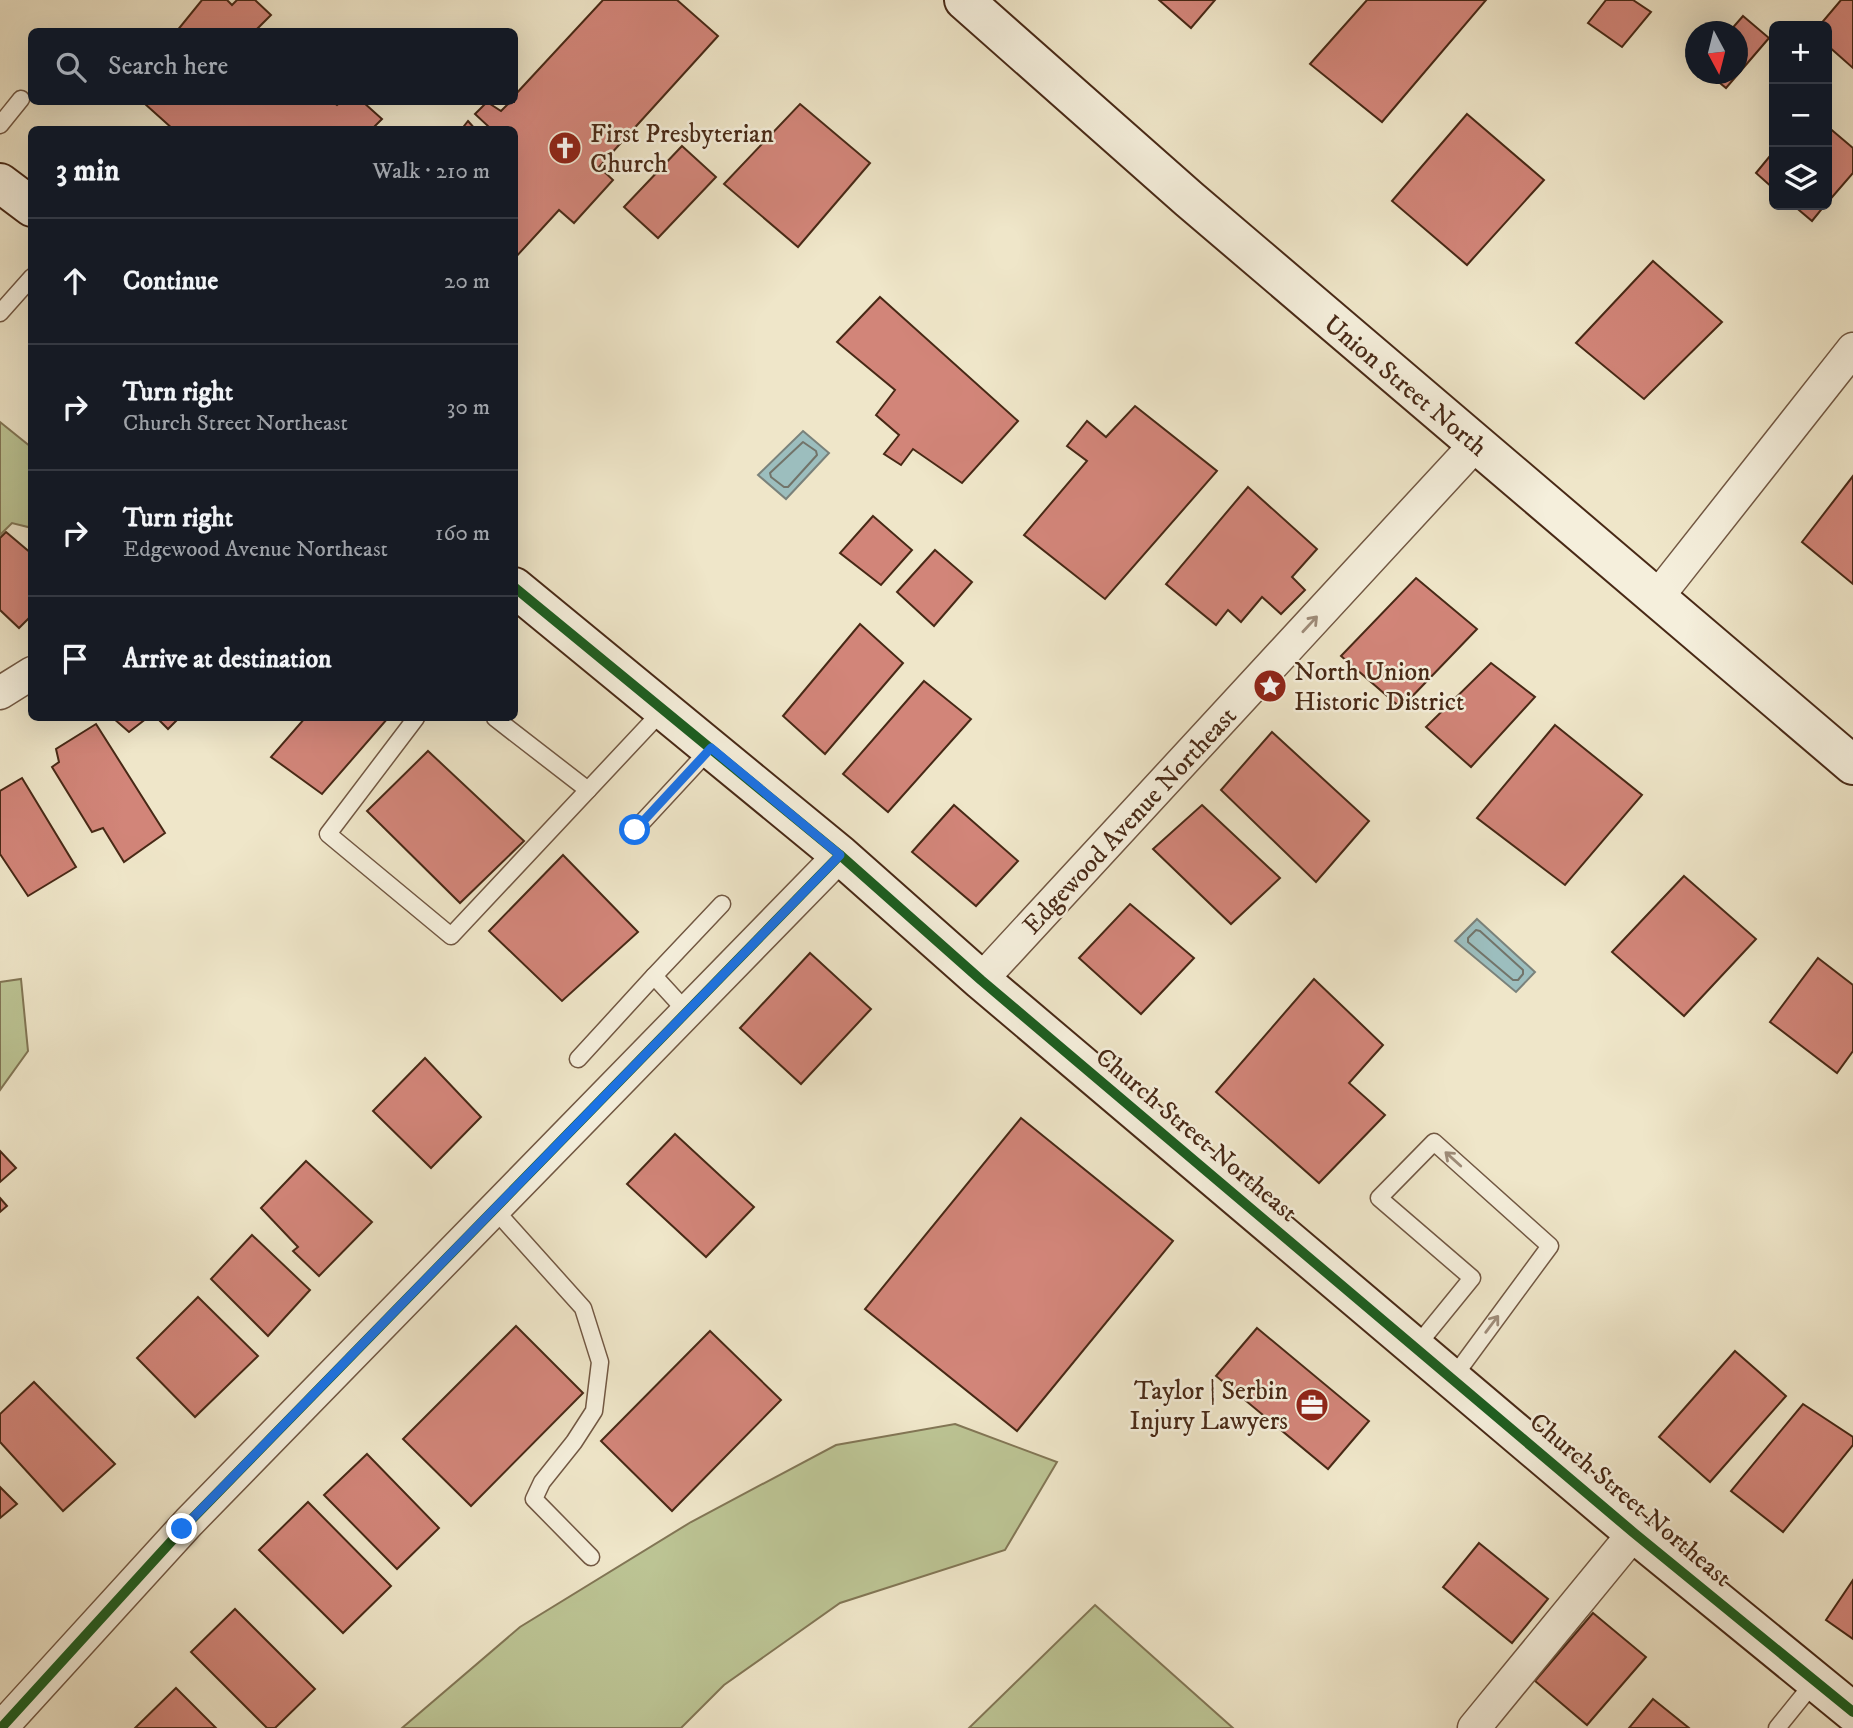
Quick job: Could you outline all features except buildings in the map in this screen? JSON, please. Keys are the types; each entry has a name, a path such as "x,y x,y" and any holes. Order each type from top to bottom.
{"main road":[{"name":"Union Street North","path":"964,0 1189,199 1658,596 1853,765"},
{"path":"0,183 28,204"},
{"name":"Church Street Northeast","path":"518,589 840,855 981,980 1634,1534 1853,1713"}],"street":[{"path":"1658,596 1853,349"},
{"name":"Edgewood Avenue Northeast","path":"981,980 1476,444"},
{"path":"0,693 28,676"},
{"path":"1,1728 182,1529 840,855"},
{"path":"1474,1728 1634,1534"}],"lane":[{"path":"0,125 21,99"},
{"path":"3,304 28,281"},
{"path":"414,721 328,834 451,936 664,709"},
{"path":"499,721 588,790"},
{"path":"635,830 711,748"},
{"path":"578,1059 722,904"},
{"path":"654,976 687,1012"},
{"path":"1415,1348 1472,1278 1379,1198 1434,1142 1550,1246 1452,1379"},
{"path":"494,1209 583,1308 600,1362 594,1411 574,1442 542,1482 534,1499 591,1557"},
{"path":"1777,1728 1815,1681"}],"green space":[{"path":"0,422 28,445 28,527 12,523 0,535"},
{"path":"21,979 28,1051 0,1090 0,982"},
{"path":"955,1424 1057,1462 1005,1550 840,1603 724,1685 681,1728 402,1728 520,1627 691,1522 836,1445"},
{"path":"1095,1605 1233,1728 969,1728"}],"water":[{"path":"803,431 829,453 786,499 758,475"},
{"path":"1477,919 1535,972 1516,992 1455,941"}],"cycle path":[{"path":"518,590 840,855 981,980 1634,1533 1853,1712"},
{"path":"1,1728 189,1522 840,855"}],"place":[{"name":"First Presbyterian Church","path":"565,148"},
{"name":"North Union Historic District","path":"1270,686"},
{"name":"Taylor | Serbin Injury Lawyers","path":"1312,1405"}],"route":[{"path":"182,1529 840,855 711,748 635,830"}]}
